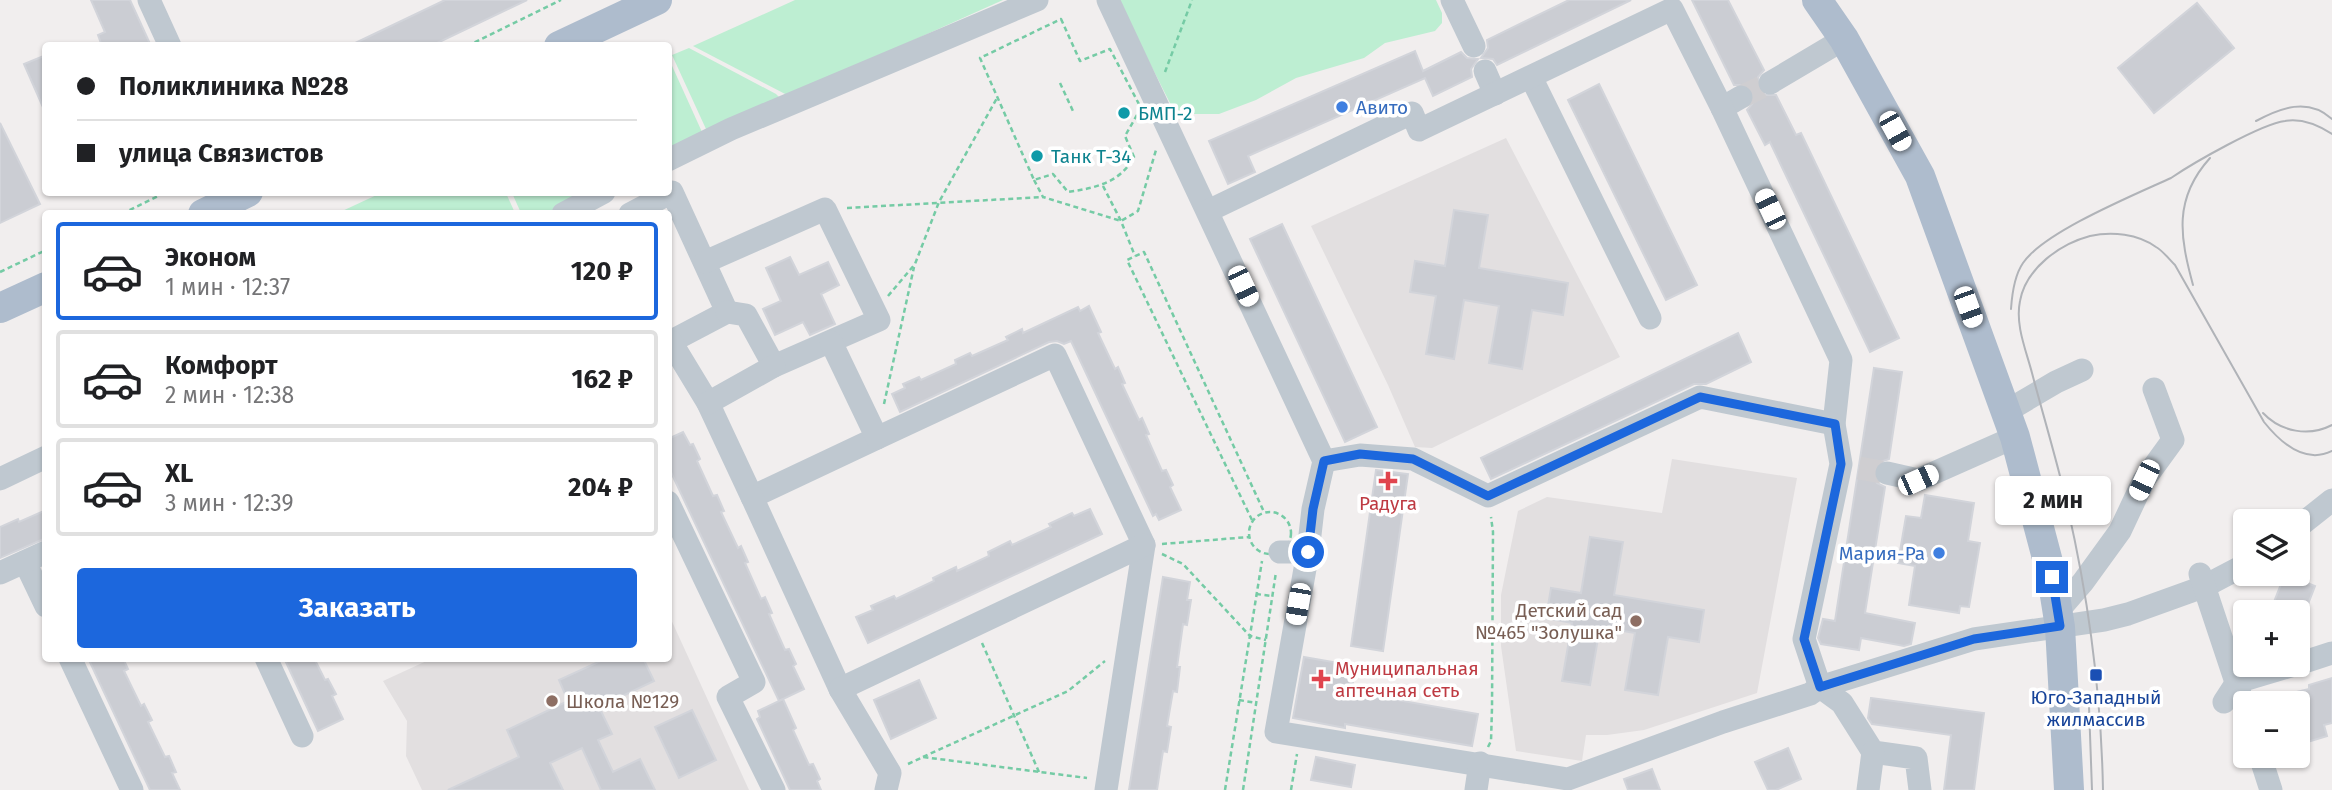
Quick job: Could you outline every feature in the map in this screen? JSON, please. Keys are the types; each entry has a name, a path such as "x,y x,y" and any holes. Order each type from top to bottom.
{"main road":[{"path":"568,42 657,0"},
{"path":"1818,0 1844,39 1920,176 2011,424 2052,577 2059,619 2069,790"},
{"path":"211,210 237,196"},
{"path":"0,308 42,289"}],"lane":[{"path":"149,0 168,42"},
{"path":"672,158 731,129 1037,0"},
{"path":"1108,0 1147,109 1208,211 1324,461 1313,509 1308,552 1276,732 1480,763 1568,784 1723,723 1810,694 1820,687 1974,639 2059,619 2104,620 2128,614 2201,579 2233,569"},
{"path":"1452,0 1474,46"},
{"path":"1208,211 1412,113 1419,130 1672,9 1731,103 1841,360 1835,424 1850,466 1804,639 1820,687 1842,703 1873,752 1868,790"},
{"path":"1770,83 1844,39"},
{"path":"1485,71 1495,94"},
{"path":"1531,77 1650,318"},
{"path":"672,192 727,312"},
{"path":"570,210 597,196"},
{"path":"638,210 664,196"},
{"path":"705,262 825,209 879,320 774,366 708,403"},
{"path":"672,342 727,312 746,315 774,366"},
{"path":"831,342 877,438"},
{"path":"672,346 708,403 840,689 888,781"},
{"path":"752,497 1055,355 1144,545 1107,785"},
{"path":"1887,473 1918,480 2011,424 2056,382 2082,370"},
{"path":"2059,619 2120,531 2144,480 2174,440 2154,389"},
{"path":"1324,461 1360,454 1413,459 1488,496 1700,397 1835,424"},
{"path":"0,479 42,459"},
{"path":"2310,518 2331,502"},
{"path":"672,510 754,682 728,697 774,790"},
{"path":"840,689 1144,545"},
{"path":"1280,552 1308,552"},
{"path":"0,573 35,557 42,588"},
{"path":"2201,579 2237,682 2236,691"},
{"path":"2310,660 2332,653"},
{"path":"72,662 132,790"},
{"path":"268,662 302,736"},
{"path":"2237,682 2253,677"},
{"path":"1873,752 1916,758 1920,790"},
{"path":"1476,790 1480,763"},
{"path":"2264,768 2271,790"}],"path":[{"path":"475,42 561,0"},
{"path":"1034,180 1053,173 1057,182 1068,192 1102,185 1127,170 1134,157 1125,136 1147,109 1192,0"},
{"path":"1043,197 980,58 1061,19 1080,61 1110,50 1147,109"},
{"path":"1060,83 1073,111"},
{"path":"877,438 915,264 939,202 998,97"},
{"path":"825,209 1043,197 1121,221 1138,211 1156,149"},
{"path":"1102,185 1135,256"},
{"path":"130,210 158,196"},
{"path":"0,272 42,252"},
{"path":"1225,790 1263,554 1252,546 1248,533 1252,520 1264,512 1144,252 1126,260 1252,520"},
{"path":"875,312 915,264"},
{"path":"1480,763 1491,741 1493,532 1488,496"},
{"path":"1144,545 1249,537"},
{"path":"1144,545 1184,564 1250,636 1266,640"},
{"path":"1243,790 1280,552"},
{"path":"1256,594 1272,596"},
{"path":"974,625 1039,772"},
{"path":"888,781 923,757 1068,691 1129,641"},
{"path":"1239,700 1256,703"},
{"path":"1291,790 1300,737"},
{"path":"923,757 1039,772 1107,785"}],"shaded area":[{"path":"1506,138 1620,357 1432,448 1415,447 1311,226"},
{"name":"Детский сад №465 \"Золушка\"","path":"1672,459 1797,478 1757,693 1644,730 1586,735 1582,761 1516,751 1501,646 1501,595 1518,511 1547,497 1662,513"},
{"name":"Школа №129","path":"672,622 749,790 422,790 406,756 407,721 383,681 424,662 672,662"}],"green space":[{"path":"795,0 1003,0 789,96 693,46"},
{"path":"1118,0 1436,0 1442,13 1442,23 1435,31 1385,43 1364,58 1296,78 1256,100 1219,114 1181,114 1173,109"},
{"path":"689,48 781,99 710,131 706,129 672,55"},
{"path":"672,66 702,132 672,150"},
{"path":"374,196 507,196 514,210 344,210"},
{"path":"514,196 581,196 552,210 520,210"}],"building":[{"path":"91,0 130,0 149,42 101,42 98,35 105,32"},
{"path":"445,0 527,0 439,42 357,42"},
{"path":"1569,0 1631,0 1497,65 1493,59 1481,58 1488,48 1487,40"},
{"path":"1692,0 1728,0 1764,70 1758,77 1758,90 1764,95 1776,95 1796,135 1801,133 1899,338 1870,352 1770,142 1765,145 1747,110 1753,103 1753,91 1747,85 1734,85"},
{"path":"2197,3 2234,48 2154,113 2118,68"},
{"path":"1415,51 1423,71 1461,52 1467,58 1478,59 1471,69 1472,77 1433,96 1425,78 1248,156 1255,172 1228,184 1209,141"},
{"path":"42,57 42,105 24,64"},
{"path":"1599,84 1697,285 1666,300 1568,100"},
{"path":"0,123 40,204 0,223"},
{"path":"1454,210 1488,215 1479,268 1568,283 1563,315 1532,310 1522,369 1489,363 1499,306 1464,300 1454,359 1426,354 1436,296 1410,292 1415,261 1445,266"},
{"path":"1282,224 1377,427 1345,442 1250,239"},
{"path":"790,257 799,275 828,262 839,285 821,294 835,324 810,335 803,322 775,335 763,309 781,301 766,268"},
{"path":"1089,306 1101,332 1098,333 1115,369 1118,367 1125,383 1122,384 1139,420 1142,418 1149,434 1146,435 1162,471 1166,470 1173,485 1170,487 1181,510 1159,520 1156,514 1153,516 1071,341 1064,344 1049,342 900,412 892,394 905,388 903,384 919,377 921,380 956,364 955,360 970,353 972,356 1008,340 1006,337 1022,329 1023,333 1078,307 1080,311"},
{"path":"1738,333 1751,362 1706,384 1694,384 1491,479 1481,458"},
{"path":"1874,368 1902,372 1889,459 1877,463 1873,471 1877,483 1885,487 1865,613 1915,623 1911,644 1904,646 1861,638 1859,650 1821,644 1818,638 1823,619 1835,621"},
{"path":"683,432 690,445 693,444 700,459 697,461 713,496 717,495 724,511 721,512 738,548 741,546 748,562 745,563 761,599 765,597 772,613 769,614 785,650 789,649 796,664 793,666 804,689 779,701 672,474 672,437"},
{"path":"1376,470 1408,474 1383,651 1351,646"},
{"name":"Мария-Ра","path":"1925,495 1974,503 1968,541 1980,543 1969,607 1960,606 1959,613 1909,605 1915,566 1898,563 1906,516 1921,518"},
{"path":"1090,509 1102,534 868,643 856,617 873,610 871,606 894,596 896,599 956,567 957,571 989,556 988,552 1010,541 1012,545 1051,527 1049,524 1072,513 1074,516"},
{"path":"42,512 42,540 0,558 0,527 18,519 19,522"},
{"path":"1590,537 1623,542 1614,595 1704,610 1699,642 1668,637 1658,695 1625,690 1635,633 1600,627 1590,685 1562,681 1572,623 1546,618 1551,588 1581,593"},
{"path":"1163,577 1190,582 1187,600 1191,600 1187,625 1183,624 1177,667 1180,667 1177,692 1173,691 1167,726 1171,727 1167,752 1163,751 1157,790 1129,790"},
{"path":"2280,586 2315,586 2310,600 2275,600"},
{"path":"1304,657 1356,666 1351,692 1478,714 1472,746 1345,724 1345,728 1293,718"},
{"path":"90,662 125,662 128,669 124,671 141,706 144,704 152,720 148,722 165,757 169,756 176,772 172,773 180,790 150,790"},
{"path":"286,662 316,662 336,694 332,696 343,719 318,731"},
{"path":"598,662 645,662 654,681 599,707 612,734 598,740 613,772 640,759 655,790 601,790 582,748 550,763 563,790 448,790 519,757 507,730 568,701 559,680"},
{"path":"2332,678 2332,723 2324,725 2327,736 2310,741 2310,691 2301,691 2309,689 2309,685"},
{"path":"919,680 936,718 891,739 874,700"},
{"path":"1871,698 1984,713 1974,790 1944,790 1951,735 1872,724 1868,718"},
{"path":"783,699 809,765 813,764 820,779 817,781 821,790 790,790 757,719 760,717 758,711"},
{"path":"692,710 716,760 679,778 655,727"},
{"path":"1788,748 1801,779 1776,790 1768,790 1755,762"},
{"path":"1316,757 1355,765 1351,787 1311,780"},
{"path":"1652,769 1660,790 1628,790 1624,779"}],"tunnel":[{"path":"1741,97 1770,83"},
{"path":"1859,468 1887,473"}],"tram line":[{"path":"2256,121 2294,107 2313,108 2332,119"},
{"path":"2011,309 2016,279 2023,263 2034,251 2069,227 2171,178 2244,136 2274,124 2291,120 2304,121 2332,134"},
{"path":"2193,285 2183,235 2185,204 2198,173 2210,158"},
{"path":"2103,790 2099,711 2085,593 2060,476 2020,328 2020,301 2029,278 2056,251 2090,236 2124,235 2149,243 2175,265 2270,430 2285,444 2302,453 2322,455 2332,451"},
{"path":"2263,413 2278,425 2296,431 2314,431 2332,425"},
{"path":"2089,706 2092,790"}],"place":[{"name":"Авито","path":"1342,107"},
{"name":"БМП-2","path":"1124,113"},
{"name":"Танк Т-34","path":"1037,156"},
{"name":"Радуга","path":"1388,481"},
{"name":"Мария-Ра","path":"1939,553"},
{"name":"Детский сад №465 \"Золушка\"","path":"1636,621"},
{"name":"Юго-Западный жилмассив","path":"2096,675"},
{"name":"Муниципальная аптечная сеть","path":"1321,679"},
{"name":"Школа №129","path":"552,701"}],"route":[{"path":"1308,552 1313,509 1324,461 1360,454 1413,459 1488,496 1700,397 1835,424 1841,464 1804,639 1820,687 1974,639 2060,626 2052,577"}]}
